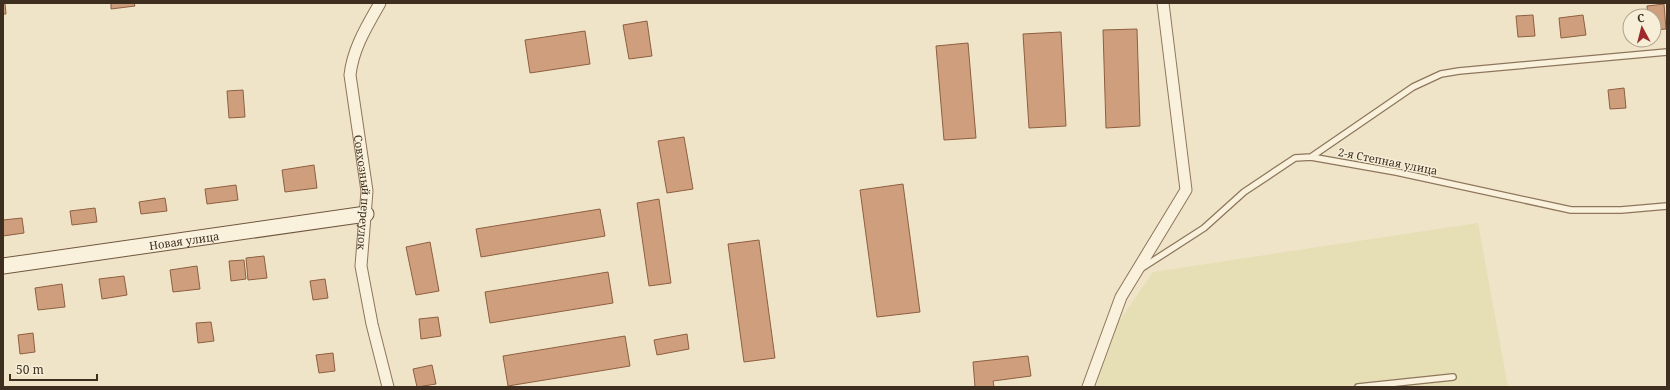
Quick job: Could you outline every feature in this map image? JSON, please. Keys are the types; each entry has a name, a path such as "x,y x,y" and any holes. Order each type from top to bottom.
{"street":[{"name":"Совхозный переулок","path":"380,3 359,40 352,60 350,75 367,191 361,266 372,324 388,387"},
{"path":"1088,387 1121,297 1186,190 1163,3"},
{"name":"Новая улица","path":"3,266 366,214"}],"lane":[{"path":"1311,157 1413,87 1441,74 1459,71 1667,52"},
{"name":"2-я Степная улица","path":"1138,270 1204,228 1244,192 1295,158 1311,157 1396,172 1572,210 1621,210 1667,206"},
{"path":"1358,387 1453,377"}],"shaded area":[{"path":"1478,223 1508,387 1096,387 1118,323 1153,272"}],"building":[{"path":"3,3 5,3 6,14 3,14"},
{"path":"111,3 134,3 135,6 111,9"},
{"path":"1664,4 1666,29 1662,29 1662,8 1647,8 1647,6"},
{"path":"1533,15 1535,36 1518,37 1516,16"},
{"path":"1583,15 1586,35 1561,38 1559,18"},
{"path":"647,21 652,56 629,59 623,25"},
{"path":"1137,29 1140,126 1106,128 1103,30"},
{"path":"585,31 590,64 530,73 525,40"},
{"path":"1061,32 1066,126 1029,128 1023,34"},
{"path":"968,43 976,138 944,140 936,46"},
{"path":"1624,88 1626,108 1610,109 1608,90"},
{"path":"243,90 245,117 229,118 227,91"},
{"path":"684,137 693,189 667,193 658,141"},
{"path":"314,165 317,188 285,192 282,170"},
{"path":"903,184 920,312 877,317 860,190"},
{"path":"236,185 238,200 207,204 205,189"},
{"path":"165,198 167,211 141,214 139,202"},
{"path":"659,199 671,283 649,286 637,203"},
{"path":"95,208 97,222 72,225 70,211"},
{"path":"600,209 605,236 481,257 476,229"},
{"path":"22,218 24,233 3,236 3,220"},
{"path":"759,240 775,358 744,362 728,244"},
{"path":"430,242 439,291 416,295 406,247"},
{"path":"264,256 267,278 248,280 246,258"},
{"path":"244,260 246,279 231,281 229,261"},
{"path":"197,266 200,289 173,292 170,270"},
{"path":"608,272 613,303 490,323 485,292"},
{"path":"124,276 127,295 102,299 99,279"},
{"path":"325,279 328,298 313,300 310,281"},
{"path":"62,284 65,307 38,310 35,288"},
{"path":"438,317 441,336 421,339 419,319"},
{"path":"211,322 214,341 198,343 196,323"},
{"path":"33,333 35,352 20,354 18,335"},
{"path":"687,334 689,349 657,355 654,340"},
{"path":"625,336 630,366 508,386 503,356"},
{"path":"333,353 335,371 319,373 316,355"},
{"path":"1028,356 1031,376 993,381 994,387 975,387 973,362"},
{"path":"432,365 436,384 417,387 413,369"}]}
